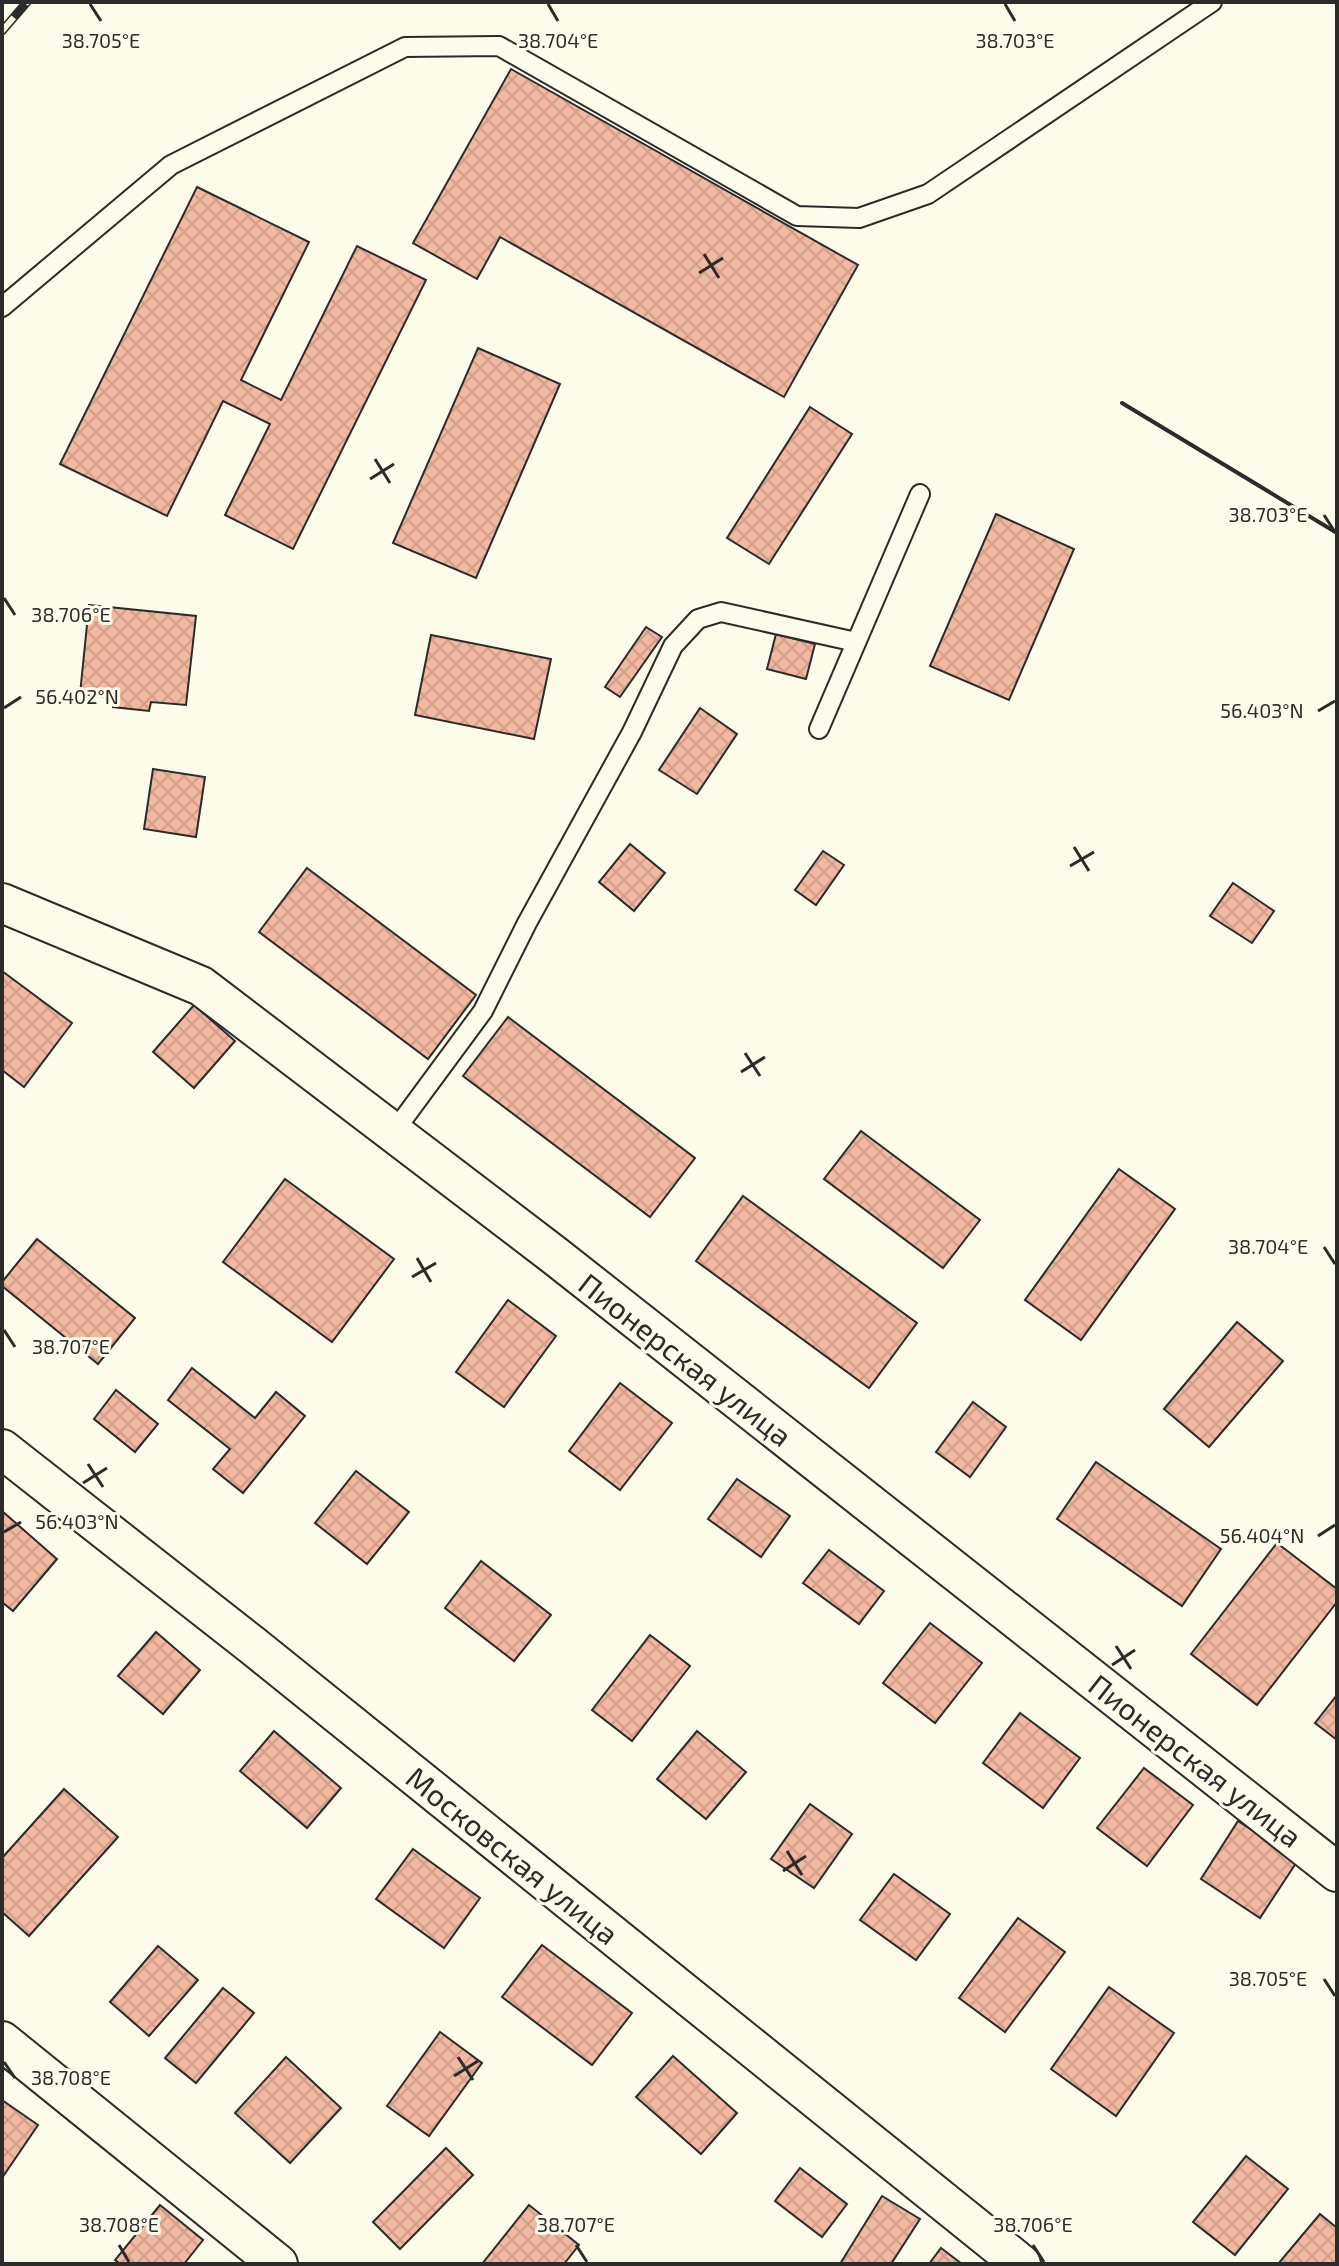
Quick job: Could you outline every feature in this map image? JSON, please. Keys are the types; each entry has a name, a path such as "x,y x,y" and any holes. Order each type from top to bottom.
{"street":[{"name":"Пионерская улица","path":"2,903 201,986 591,1284 1337,1872"},
{"name":"Московская улица","path":"2,1449 252,1645 1021,2264"},
{"path":"2,2041 278,2264"}],"lane":[{"path":"2,307 171,165 405,47 499,46 797,216 859,218 928,194 1212,2"},
{"path":"819,729 920,494"},
{"path":"393,1133 483,1011 527,923 632,732 673,646 698,619 721,612 856,642"}],"building":[{"path":"511,69 858,265 784,397 500,237 477,279 413,243"},
{"path":"197,187 309,242 241,380 281,400 357,246 426,280 293,549 225,515 270,424 223,401 167,516 60,464"},
{"path":"478,348 560,384 476,578 393,543"},
{"path":"810,407 852,434 769,564 727,538"},
{"path":"996,514 1074,549 1009,700 930,666"},
{"path":"89,605 196,616 186,705 151,702 149,711 113,707 114,698 80,694"},
{"path":"646,627 662,637 620,697 605,687"},
{"path":"776,634 815,644 806,679 767,669"},
{"path":"431,635 551,659 534,739 415,715"},
{"path":"700,708 737,734 697,794 659,770"},
{"path":"153,769 205,777 196,837 144,829"},
{"path":"630,844 665,873 634,911 599,882"},
{"path":"823,851 844,865 816,905 795,890"},
{"path":"307,868 476,995 428,1059 259,932"},
{"path":"1233,883 1274,911 1252,943 1210,916"},
{"path":"2,971 72,1023 24,1087 2,1070"},
{"path":"194,1005 235,1041 194,1088 153,1052"},
{"path":"508,1017 695,1158 650,1217 463,1076"},
{"path":"861,1131 980,1220 943,1268 824,1179"},
{"path":"1119,1169 1175,1209 1081,1340 1025,1300"},
{"path":"285,1179 394,1259 332,1342 223,1262"},
{"path":"743,1196 917,1323 869,1388 696,1261"},
{"path":"37,1239 135,1318 98,1364 2,1286"},
{"path":"508,1300 556,1336 504,1407 456,1372"},
{"path":"1237,1322 1283,1361 1209,1447 1164,1409"},
{"path":"192,1368 255,1418 276,1392 305,1416 243,1493 213,1469 230,1449 168,1400"},
{"path":"620,1383 672,1423 620,1490 569,1451"},
{"path":"116,1390 158,1424 135,1452 94,1419"},
{"path":"973,1402 1006,1427 970,1477 936,1452"},
{"path":"1096,1462 1221,1549 1182,1606 1057,1519"},
{"path":"356,1471 409,1512 367,1564 315,1523"},
{"path":"737,1479 790,1516 761,1557 708,1519"},
{"path":"2,1511 57,1559 13,1611 2,1602"},
{"path":"1277,1543 1337,1589 1337,1602 1257,1705 1191,1654"},
{"path":"829,1550 884,1591 859,1624 803,1583"},
{"path":"481,1561 551,1615 514,1661 445,1608"},
{"path":"930,1623 982,1663 935,1723 883,1683"},
{"path":"156,1632 200,1670 163,1714 118,1676"},
{"path":"650,1635 690,1666 632,1741 592,1710"},
{"path":"1337,1695 1337,1740 1315,1723"},
{"path":"1020,1713 1080,1758 1043,1808 983,1763"},
{"path":"274,1731 341,1788 307,1828 240,1771"},
{"path":"697,1731 746,1772 706,1819 657,1779"},
{"path":"1144,1768 1193,1805 1147,1866 1097,1828"},
{"path":"64,1789 118,1837 29,1936 2,1912 2,1858"},
{"path":"810,1804 852,1834 814,1888 771,1859"},
{"path":"1238,1821 1298,1860 1260,1918 1201,1879"},
{"path":"413,1849 480,1898 444,1948 376,1899"},
{"path":"894,1874 950,1914 916,1960 860,1920"},
{"path":"1018,1918 1065,1952 1005,2032 959,1998"},
{"path":"542,1945 632,2013 592,2065 502,1997"},
{"path":"158,1946 198,1980 149,2036 110,2002"},
{"path":"1109,1987 1174,2033 1116,2116 1051,2069"},
{"path":"223,1988 254,2013 196,2083 165,2058"},
{"path":"440,2032 482,2063 429,2136 387,2106"},
{"path":"673,2056 737,2113 701,2154 636,2097"},
{"path":"286,2057 341,2108 290,2163 235,2113"},
{"path":"2,2100 38,2125 2,2178"},
{"path":"446,2148 473,2175 400,2249 373,2222"},
{"path":"1246,2156 1288,2189 1235,2255 1193,2222"},
{"path":"800,2168 847,2204 822,2237 775,2201"},
{"path":"882,2196 920,2219 891,2264 840,2264"},
{"path":"160,2205 203,2240 184,2264 120,2264 115,2260"},
{"path":"529,2205 579,2245 564,2264 482,2264"},
{"path":"1320,2214 1337,2228 1337,2264 1278,2264"},
{"path":"941,2248 962,2264 929,2264"}],"railway":[{"path":"2,31 27,2"}],"wall":[{"path":"1122,403 1337,533"}]}
